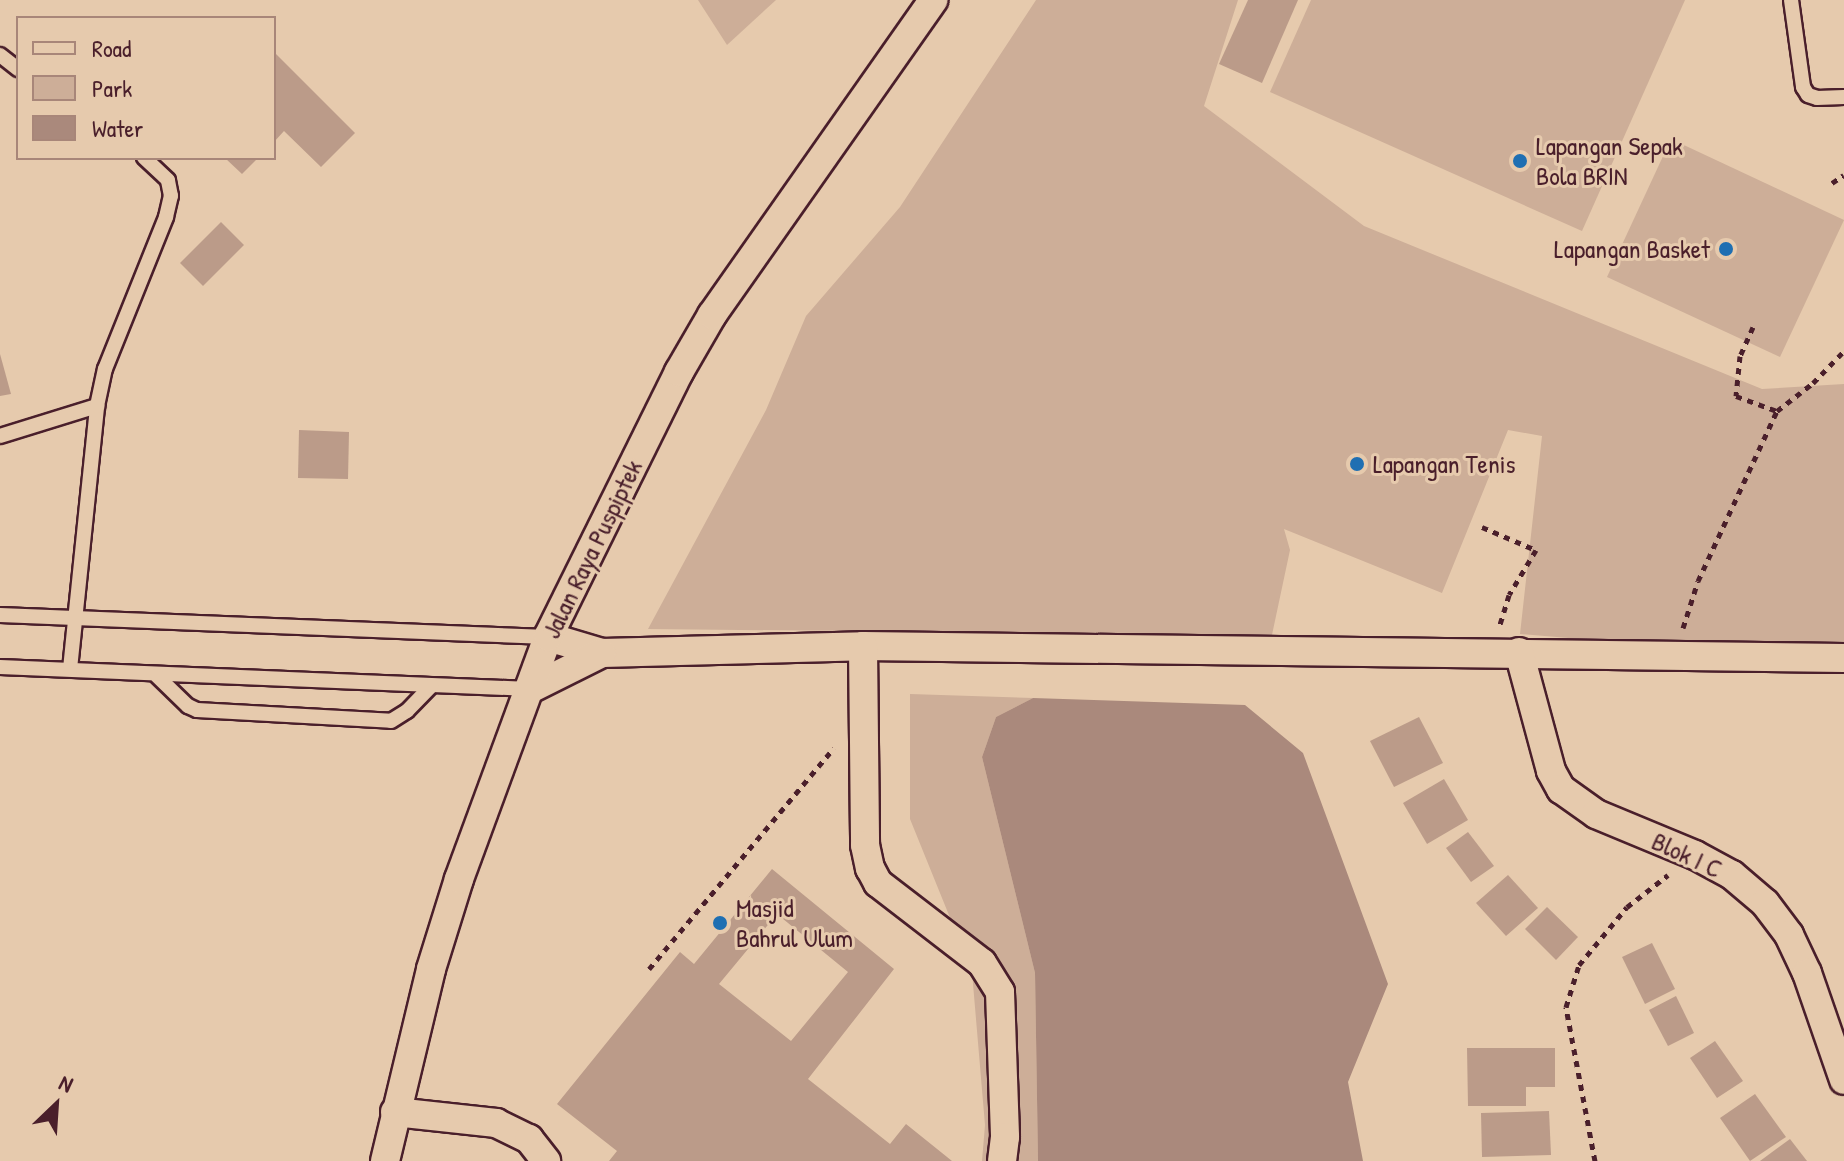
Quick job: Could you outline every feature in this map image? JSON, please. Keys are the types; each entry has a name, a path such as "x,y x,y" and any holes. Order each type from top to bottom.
{"street":[{"name":"Jalan Raya Puspiptek","path":"385,1161 431,969 459,879 548,637 679,372 712,315 933,0"},
{"path":"548,637 602,653 863,646 1844,658"},
{"path":"863,646 865,845 870,868 887,891 982,963 1000,992 1005,1137 1002,1161"},
{"name":"Blok I C","path":"1505,652 1551,771 1561,789 1596,814 1695,855 1732,875 1765,903 1789,935 1807,973 1844,1080"},
{"path":"530,689 602,653"},
{"path":"395,1112 496,1123 529,1139 546,1161"}],"lane":[{"path":"1791,0 1803,87 1808,95 1817,98 1844,97"},
{"path":"0,55 16,67"},
{"path":"70,669 72,618 97,406 105,369 166,217 171,196 168,180 146,160"},
{"path":"0,436 97,406"},
{"path":"0,615 548,637"},
{"path":"0,667 157,676 530,689"},
{"path":"157,676 188,706 197,710 391,721 407,711 431,686"}],"path":[{"path":"1832,183 1844,175"},
{"path":"1753,327 1740,356 1736,396 1777,411"},
{"path":"1687,654 1682,632 1698,581 1777,411 1813,383 1844,351"},
{"path":"1482,527 1536,550 1509,595 1505,652"},
{"path":"649,969 812,770 843,738 864,728"},
{"path":"1595,1161 1566,1007 1579,965 1627,907 1695,855"}],"green space":[{"path":"698,0 776,0 727,45"},
{"path":"1036,0 1238,0 1204,106 1364,226 1762,389 1844,384 1844,661 1520,634 1542,436 1508,430 1442,593 1284,529 1290,550 1269,649 953,632 648,629 766,410 806,316 900,207"},
{"name":"Lapangan Sepak Bola BRIN","path":"1311,0 1685,0 1582,231 1270,92"},
{"name":"Lapangan Basket","path":"1671,139 1844,220 1780,357 1607,277"},
{"path":"910,694 1033,698 996,717 982,757 1035,973 1038,1161 982,1161 985,1125 972,972 910,819"}],"water":[{"path":"1033,698 1245,705 1303,753 1388,984 1348,1082 1363,1161 1038,1161 1035,973 982,757 996,717"}],"building":[{"path":"1248,0 1298,0 1262,83 1219,64"},
{"path":"276,54 355,133 321,167 284,131 276,140"},
{"path":"227,160 256,160 242,174"},
{"path":"221,222 244,245 203,286 180,263"},
{"path":"0,354 11,394 0,396"},
{"path":"299,430 349,432 348,479 298,478"},
{"path":"1419,717 1443,763 1394,787 1370,741"},
{"path":"1444,779 1468,820 1427,844 1403,803"},
{"path":"1468,832 1494,866 1471,882 1446,848"},
{"path":"772,869 894,969 808,1079 890,1144 906,1124 952,1161 609,1161 617,1151 557,1104 680,952 694,964","holes":["777,914 848,972 791,1041 719,984"]},
{"path":"1508,875 1538,908 1506,936 1476,903"},
{"path":"1547,907 1578,937 1556,960 1525,929"},
{"path":"1652,943 1675,989 1645,1004 1622,957"},
{"path":"1676,996 1694,1033 1668,1046 1649,1010"},
{"path":"1715,1041 1743,1081 1717,1098 1690,1058"},
{"path":"1467,1048 1555,1048 1555,1087 1526,1087 1526,1106 1468,1106"},
{"path":"1755,1094 1786,1137 1750,1161 1720,1118"},
{"path":"1549,1111 1551,1155 1482,1157 1481,1113"},
{"path":"1790,1139 1807,1161 1760,1161"}],"place":[{"name":"Lapangan Sepak Bola BRIN","path":"1520,161"},
{"name":"Lapangan Basket","path":"1726,249"},
{"name":"Lapangan Tenis","path":"1357,464"},
{"name":"Masjid Bahrul Ulum","path":"720,923"}]}
